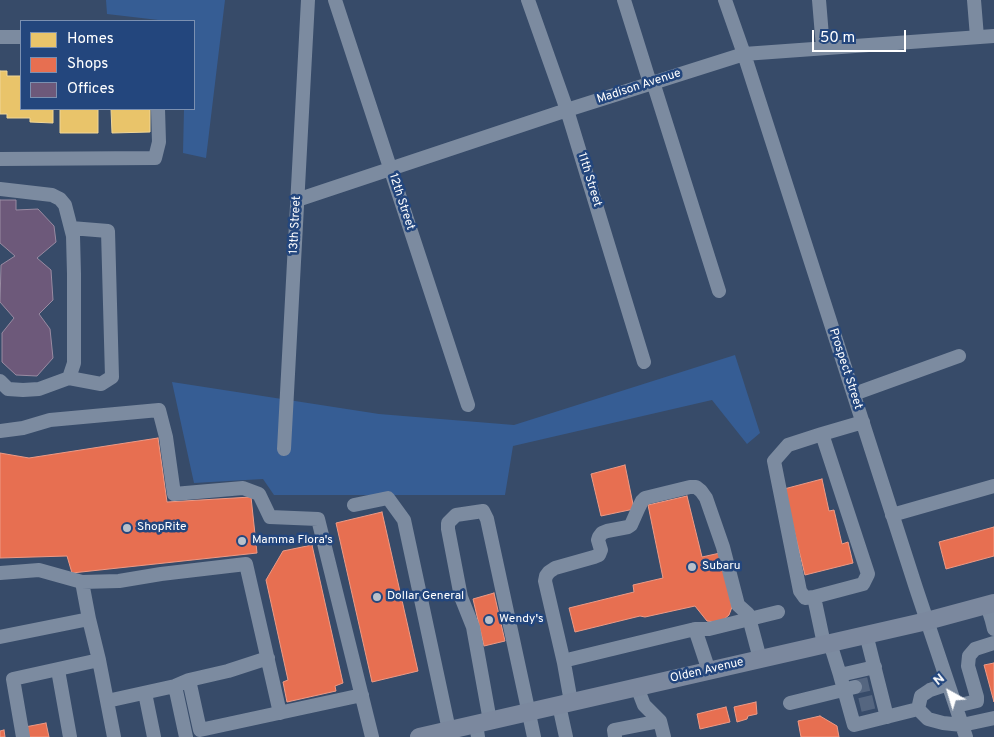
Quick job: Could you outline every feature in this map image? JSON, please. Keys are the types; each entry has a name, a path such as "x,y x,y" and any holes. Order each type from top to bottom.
{"main road":[{"name":"Olden Avenue","path":"419,737 481,727 565,704 927,621 990,604"}],"street":[{"name":"13th Street","path":"284,449 308,0"},
{"name":"12th Street","path":"335,0 468,405"},
{"name":"11th Street","path":"528,0 567,110 644,362"},
{"path":"624,0 719,291"},
{"name":"Prospect Street","path":"725,0 964,731"},
{"path":"819,0 823,48"},
{"path":"974,0 977,37"},
{"name":"Madison Avenue","path":"298,200 567,110 744,54 994,36"},
{"path":"0,37 20,37"},
{"path":"0,159 155,158 158,142 158,110"},
{"path":"0,189 52,196 60,198 65,205 73,236 74,274 74,363 69,378"},
{"path":"0,381 8,389 23,390 40,388 69,378 101,384 112,377 108,231 71,228"},
{"path":"854,394 959,356"},
{"path":"0,431 23,428 50,420 159,410 166,437 174,494 243,488 259,494 270,517 318,519 372,737"},
{"path":"822,434 868,574 862,584 805,598 800,591 774,461 788,445 822,434 862,422"},
{"path":"892,515 994,486"},
{"path":"566,737 564,662 545,581 546,576 555,568 594,557 598,554 601,550 598,540 602,533 628,527 645,498 690,487 701,491 706,498 723,547 738,605 748,614 760,659"},
{"path":"354,505 388,498 404,520 446,733"},
{"path":"481,727 472,627 461,597 448,523 456,515 483,511 487,519 534,737"},
{"path":"0,573 39,570 82,582 119,581 246,564 280,713"},
{"path":"82,582 114,737"},
{"path":"814,597 827,644 840,675 850,689 854,707 854,726 918,710"},
{"path":"990,604 994,629"},
{"path":"564,662 695,629 710,629 778,612"},
{"path":"0,637 89,619"},
{"path":"695,629 709,671"},
{"path":"866,634 875,667 880,700 887,717"},
{"path":"956,706 976,701 977,697 968,666 969,656 975,649 994,643"},
{"path":"107,701 175,686 189,680 228,671 268,658"},
{"path":"23,737 13,679 99,660"},
{"path":"840,675 875,667"},
{"path":"58,670 70,737"},
{"path":"189,680 200,730 362,695"},
{"path":"918,710 921,696 930,690 948,684"},
{"path":"175,686 186,737"},
{"path":"637,687 644,705 660,721 664,737"},
{"path":"790,703 850,689"},
{"path":"145,693 154,737"},
{"path":"918,710 928,719 964,731 994,718"},
{"path":"615,737 614,730 660,721"}],"shaded area":[{"path":"106,0 225,0 206,158 183,153 184,110 195,110 195,20 158,20 107,14"},
{"path":"735,355 760,433 747,444 712,400 513,446 505,495 274,495 263,479 194,483 172,382 379,414 514,425"}],"building: Homes":[{"path":"0,71 7,71 7,76 20,76 20,110 53,110 53,123 30,122 30,118 7,118 7,114 0,114"},
{"path":"60,110 98,110 98,133 60,133"},
{"path":"111,110 150,110 150,132 112,133"}],"building: Shops":[{"name":"ShopRite","path":"158,438 167,502 251,497 257,553 72,573 67,556 0,558 0,453 29,458"},
{"path":"625,465 634,509 601,516 591,474"},
{"path":"822,479 829,511 834,510 842,544 848,542 853,563 805,575 784,489"},
{"name":"Subaru","path":"687,496 702,557 720,553 732,607 729,615 722,621 707,621 695,606 645,617 640,616 575,632 569,608 634,592 633,585 663,578 648,505"},
{"name":"Dollar General","path":"382,512 418,671 372,682 336,523"},
{"path":"994,527 994,556 946,569 939,542"},
{"path":"312,545 343,683 335,686 336,691 287,702 283,682 288,680 266,580 283,551"},
{"name":"Wendy's","path":"494,593 505,641 484,646 473,599"},
{"path":"994,663 994,702 984,665"},
{"path":"756,702 757,714 737,722 734,707"},
{"path":"726,707 730,722 700,729 697,714"},
{"path":"820,716 837,726 839,737 801,737 798,721"},
{"path":"46,723 49,737 27,737 25,727"},
{"path":"4,730 5,737 0,737 0,731"}],"building: Offices":[{"path":"0,200 16,200 16,210 38,209 54,226 56,242 37,258 51,270 53,300 39,314 50,329 53,358 37,376 16,375 2,362 2,333 14,318 0,302 1,265 15,256 0,243"}],"tunnel":[{"path":"855,687 873,683"},
{"path":"860,705 877,701"}],"place":[{"name":"ShopRite","path":"127,528"},
{"name":"Mamma Flora's","path":"242,541"},
{"name":"Subaru","path":"692,567"},
{"name":"Dollar General","path":"377,597"},
{"name":"Wendy's","path":"489,620"}]}
